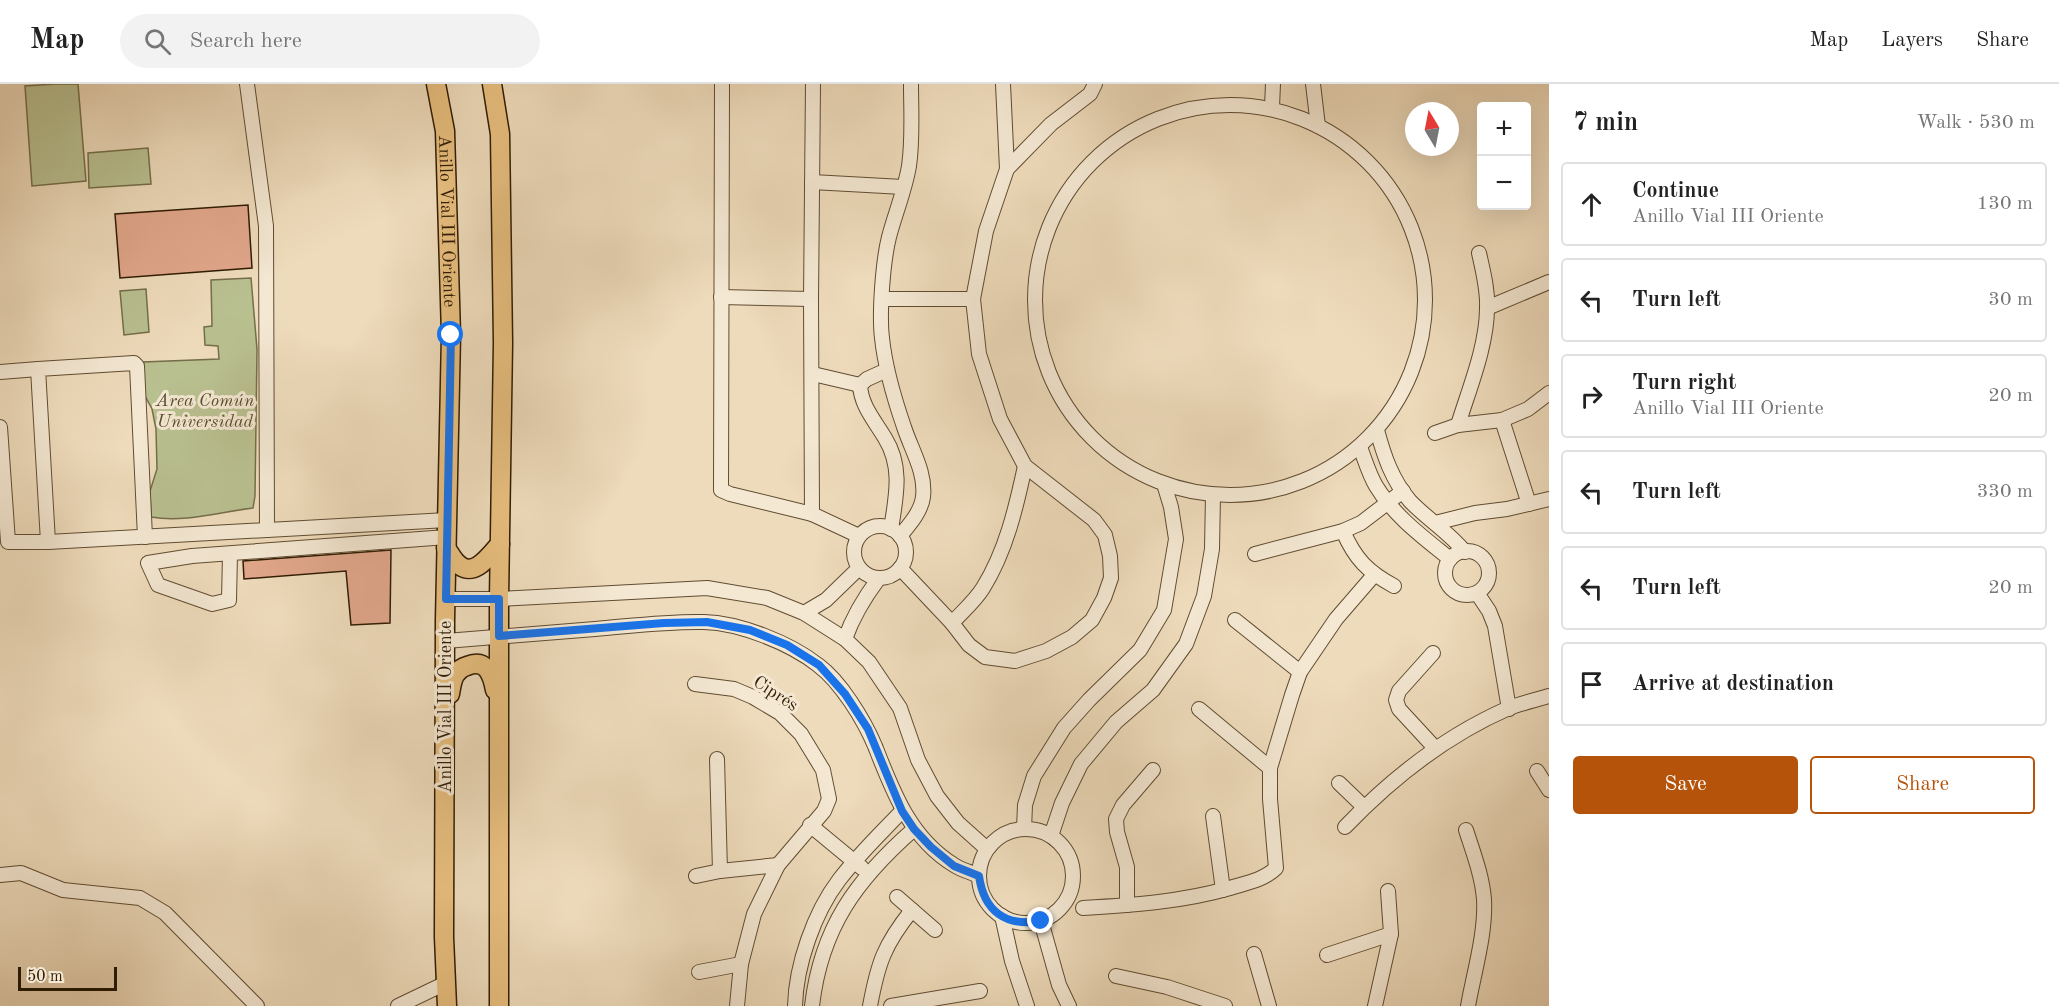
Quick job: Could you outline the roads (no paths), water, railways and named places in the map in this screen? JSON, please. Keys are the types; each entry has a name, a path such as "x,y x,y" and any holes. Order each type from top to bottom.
{"main road":[{"name":"Anillo Vial III Oriente","path":"436,84 445,131 451,335 445,716 447,1006"},
{"path":"492,84 500,134 503,344 499,599 499,1006"},
{"path":"447,535 458,565 467,569 480,566 500,544"},
{"path":"445,716 454,676 464,667 475,663 482,664 492,677 500,709"}],"street":[{"path":"247,84 266,226 267,530"},
{"path":"722,84 721,490 812,514 859,536"},
{"path":"812,514 813,84"},
{"path":"896,532 915,517 923,497 921,476 887,370 881,336 888,240 908,168 911,145 911,84"},
{"path":"900,568 952,623 969,645 985,657 1015,661 1046,651 1072,637 1092,620 1111,579 1110,556 1105,535 1094,520 1025,466 1000,418 978,354 973,299 986,231 1007,169 1003,84"},
{"path":"1007,169 1051,124 1090,94 1095,84"},
{"path":"1272,107 1273,84"},
{"path":"1313,84 1318,126"},
{"path":"1202,107 1272,107 1318,126 1352,147 1381,175 1403,207 1418,244 1426,283 1425,323 1416,362 1400,398 1377,430 1360,447 1334,465 1306,480 1276,490 1245,495 1213,495 1164,484 1128,467 1096,443 1070,413 1050,378 1038,340 1034,301 1038,262 1050,224 1069,189 1096,159 1127,135 1163,117 1202,107"},
{"path":"812,182 903,187"},
{"path":"1458,425 1484,334 1487,308 1479,253"},
{"path":"1487,308 1549,282"},
{"path":"721,297 811,299"},
{"path":"882,299 973,299"},
{"path":"0,372 136,364 145,537"},
{"path":"38,369 48,542"},
{"path":"887,370 867,379 860,385 860,394 871,420 886,439 894,457 898,480 896,532 905,547 905,558 900,568 891,576 879,578 868,575 859,568 854,558 854,546 859,536 868,529 880,526 896,532"},
{"path":"813,374 860,385"},
{"path":"1435,433 1458,425 1502,420 1528,409 1549,393"},
{"path":"1502,420 1529,504"},
{"path":"0,427 8,542 48,542 267,530 447,535"},
{"path":"1377,430 1394,479 1411,501 1456,540 1465,552"},
{"path":"1360,447 1375,484 1388,504 1407,524 1450,559"},
{"path":"952,623 982,591 998,562 1015,512 1025,466"},
{"path":"1023,829 1025,805 1034,776 1064,728 1140,650 1164,610 1176,539 1171,507 1164,484"},
{"path":"1255,554 1343,531 1360,523 1403,491"},
{"path":"1051,836 1062,803 1081,764 1116,722 1154,690 1186,644 1204,596 1212,549 1213,495"},
{"path":"1435,523 1549,499"},
{"path":"1343,531 1351,549 1374,575 1394,586"},
{"path":"230,554 229,600 212,604 158,585 148,563 192,556 447,535"},
{"path":"1465,552 1475,553 1483,558 1488,567 1485,586 1477,593 1467,595 1457,593 1449,587 1445,578 1450,559 1465,552"},
{"path":"804,613 826,600 859,568"},
{"path":"1083,908 1154,904 1223,890 1254,881 1276,868 1270,810 1270,768 1300,672 1336,619 1374,575"},
{"path":"844,639 864,598 879,578"},
{"path":"446,599 499,599 707,588 767,598 804,613 844,639 869,662 900,708 918,760 937,796 958,823 987,849"},
{"path":"1477,593 1489,611 1495,626 1509,709"},
{"path":"1235,620 1300,672"},
{"path":"446,640 664,623 707,622 750,630 787,645 819,665 845,694 868,729 902,811 914,829 954,866 979,876"},
{"path":"1432,653 1399,692 1396,700 1399,709 1435,748"},
{"name":"Ciprés","path":"695,684 735,689 780,713 801,734 823,770 829,799 824,811 778,865 754,914 741,964 737,1006"},
{"path":"1345,827 1364,807 1435,748 1509,709 1549,696"},
{"path":"1199,709 1270,768"},
{"path":"717,759 720,871"},
{"path":"1127,905 1127,867 1116,819 1123,805 1153,770"},
{"path":"1537,771 1548,787"},
{"path":"1339,783 1364,807"},
{"path":"795,1006 796,989 806,946 838,881 902,811"},
{"path":"1213,816 1223,890"},
{"path":"810,825 869,872"},
{"path":"812,1006 818,966 828,938 842,911 869,872 914,829"},
{"path":"1023,829 1051,836 1061,844 1073,868 1070,894 1063,906 1053,915 1041,921 1014,922 1002,916 989,906 981,892 979,876 981,862 987,849 997,839 1010,832 1023,829"},
{"path":"1466,830 1477,864 1484,899 1480,944 1468,1006"},
{"path":"881,833 894,847"},
{"path":"696,876 778,865"},
{"path":"0,875 21,873 63,890 140,898 165,913 257,1006"},
{"path":"1375,1006 1391,934 1388,891"},
{"path":"897,897 935,930"},
{"path":"870,1006 877,970 888,944 912,910"},
{"path":"1002,916 1012,961 1028,1006"},
{"path":"1041,921 1059,986 1069,1006"},
{"path":"1326,955 1391,934"},
{"path":"1254,954 1269,1006"},
{"path":"699,972 741,964"},
{"path":"1116,976 1167,987 1225,1006"},
{"path":"398,1006 446,982"},
{"path":"891,1006 980,991"}],"park label":[{"name":"Area Común Universidad","path":"205,410"}]}
